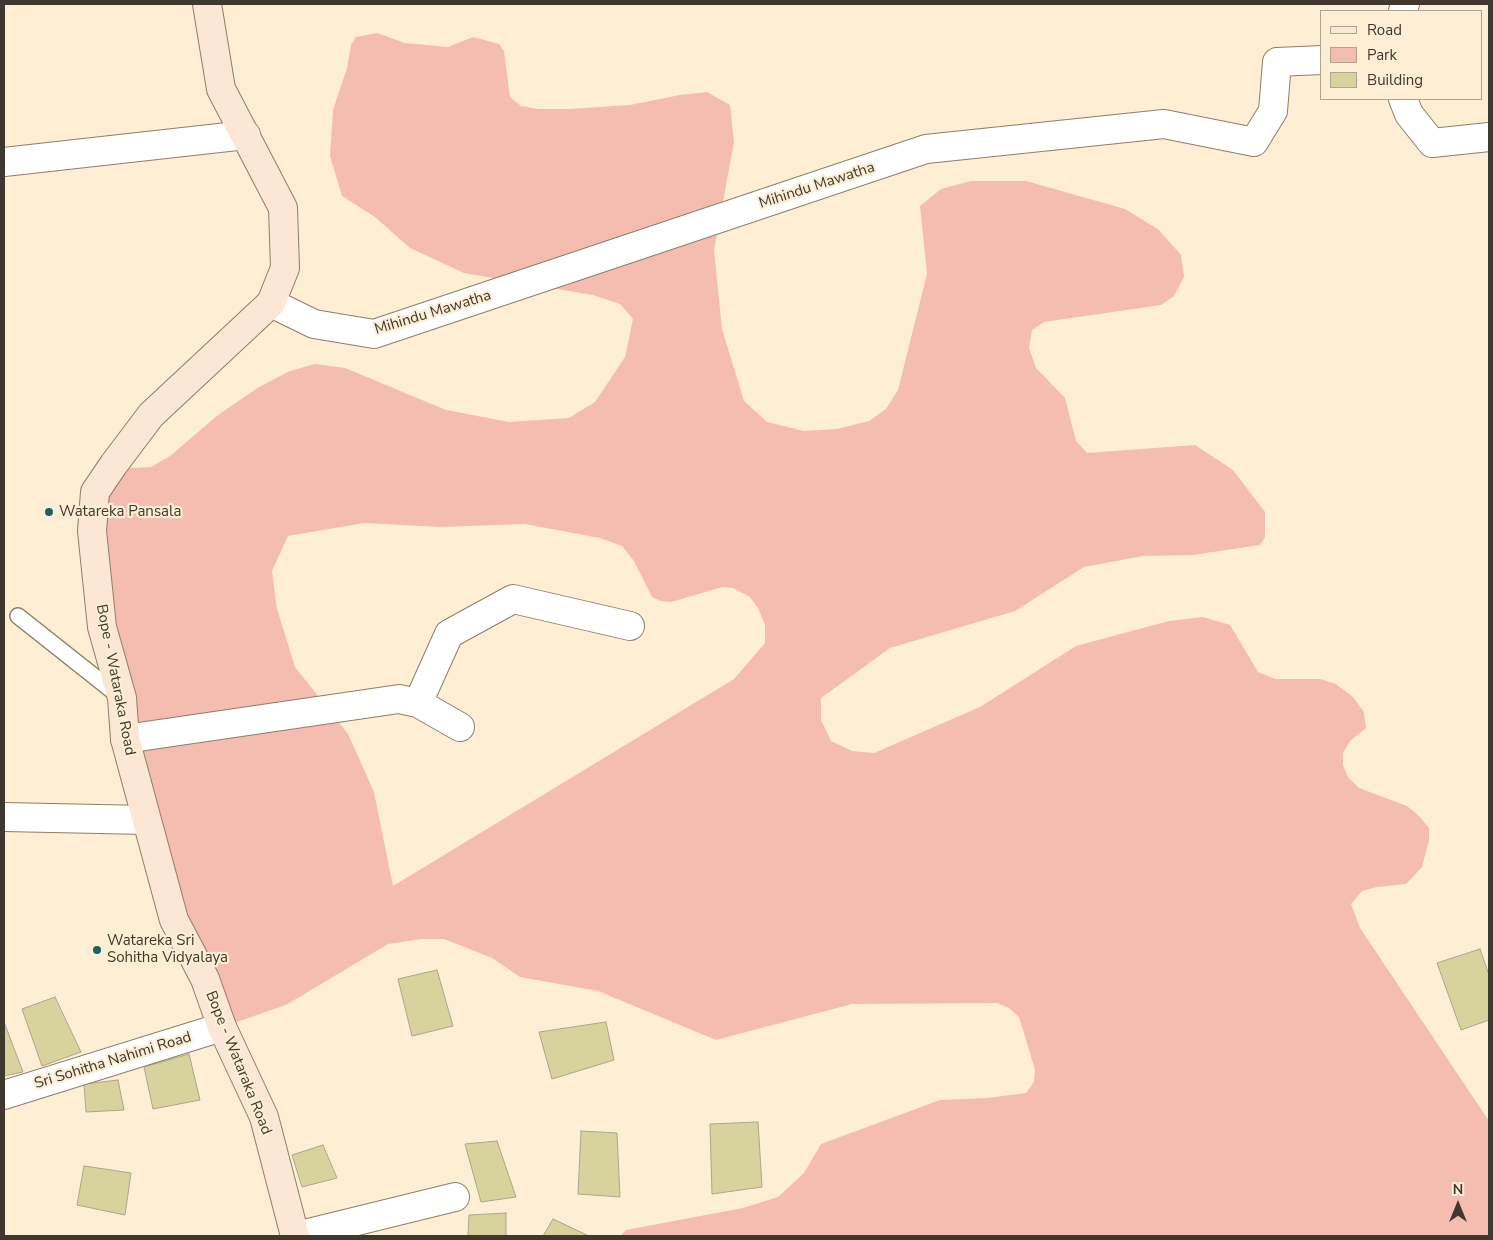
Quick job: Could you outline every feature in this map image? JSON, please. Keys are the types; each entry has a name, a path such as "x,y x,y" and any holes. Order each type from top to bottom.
{"street":[{"name":"Bope - Wataraka Road","path":"207,4 220,89 283,208 285,268 271,303 151,415 95,492 92,531 102,627 122,698 125,739 174,920 205,980 222,1027 264,1117 295,1236"},
{"name":"Mihindu Mawatha","path":"271,303 314,324 374,334 926,149 1164,124 1254,142 1273,111 1277,62 1320,60"},
{"path":"1403,100 1409,114 1432,143 1489,137"},
{"path":"4,162 10,159 246,135"},
{"path":"418,703 448,634 513,599 630,626"},
{"path":"125,739 399,699 418,703 460,727"},
{"path":"4,817 146,820"},
{"name":"Sri Sohitha Nahimi Road","path":"4,1095 222,1027"},
{"path":"295,1236 455,1197"}],"lane":[{"path":"18,616 122,698"}],"green space":[{"path":"377,33 405,43 448,47 473,37 499,44 504,51 510,97 521,106 538,109 570,109 630,105 680,95 707,92 730,105 734,142 714,250 722,329 744,401 767,422 804,431 837,429 869,421 886,409 898,390 927,274 920,206 941,189 971,181 1026,181 1125,209 1159,230 1181,255 1184,277 1174,296 1161,305 1044,322 1032,330 1029,348 1036,368 1065,398 1076,441 1087,453 1195,445 1233,470 1265,512 1265,537 1260,545 1193,555 1143,556 1084,567 1015,611 890,648 821,698 821,720 831,741 852,751 874,753 980,707 1076,646 1169,621 1203,617 1230,625 1258,672 1276,679 1320,679 1336,684 1353,697 1364,712 1366,728 1350,741 1343,753 1343,765 1348,777 1359,788 1407,806 1429,828 1429,840 1422,867 1406,884 1377,887 1362,891 1351,904 1360,928 1489,1121 1489,1236 620,1236 626,1230 743,1208 778,1197 804,1173 821,1144 940,1100 987,1098 1026,1093 1034,1082 1035,1070 1019,1017 1009,1008 997,1003 852,1004 716,1040 598,991 520,977 492,958 444,939 422,939 388,944 286,1005 222,1027 174,920 92,531 114,464 132,468 151,467 170,456 218,415 259,387 290,371 315,364 345,368 446,410 509,422 569,418 595,402 625,357 633,319 620,304 593,295 464,273 410,248 375,217 342,196 330,156 333,110 347,68 351,45 356,37","holes":["364,523 442,527 525,524 600,538 622,546 634,561 652,597 661,601 671,602 722,587 733,588 750,597 758,608 765,625 765,643 734,679 393,886 374,792 348,734 295,667 277,609 272,571 288,536"]}],"building":[{"path":"1480,949 1489,975 1489,1020 1461,1030 1437,963"},
{"path":"437,970 453,1026 412,1036 398,979"},
{"path":"55,997 81,1052 42,1066 22,1009"},
{"path":"4,1022 23,1072 4,1076"},
{"path":"606,1022 614,1060 552,1079 539,1032"},
{"path":"189,1054 200,1100 153,1109 144,1067"},
{"path":"118,1080 124,1110 86,1112 84,1084"},
{"path":"758,1122 762,1187 712,1194 710,1124"},
{"path":"581,1131 617,1133 620,1197 578,1194"},
{"path":"497,1141 516,1197 481,1202 465,1144"},
{"path":"323,1145 337,1178 302,1187 292,1155"},
{"path":"84,1166 131,1173 125,1215 77,1205"},
{"path":"506,1213 506,1236 468,1236 469,1215"},
{"path":"553,1219 589,1236 543,1236"}],"place":[{"name":"Watareka Pansala","path":"49,512"},
{"name":"Watareka Sri Sohitha Vidyalaya","path":"97,950"}]}
